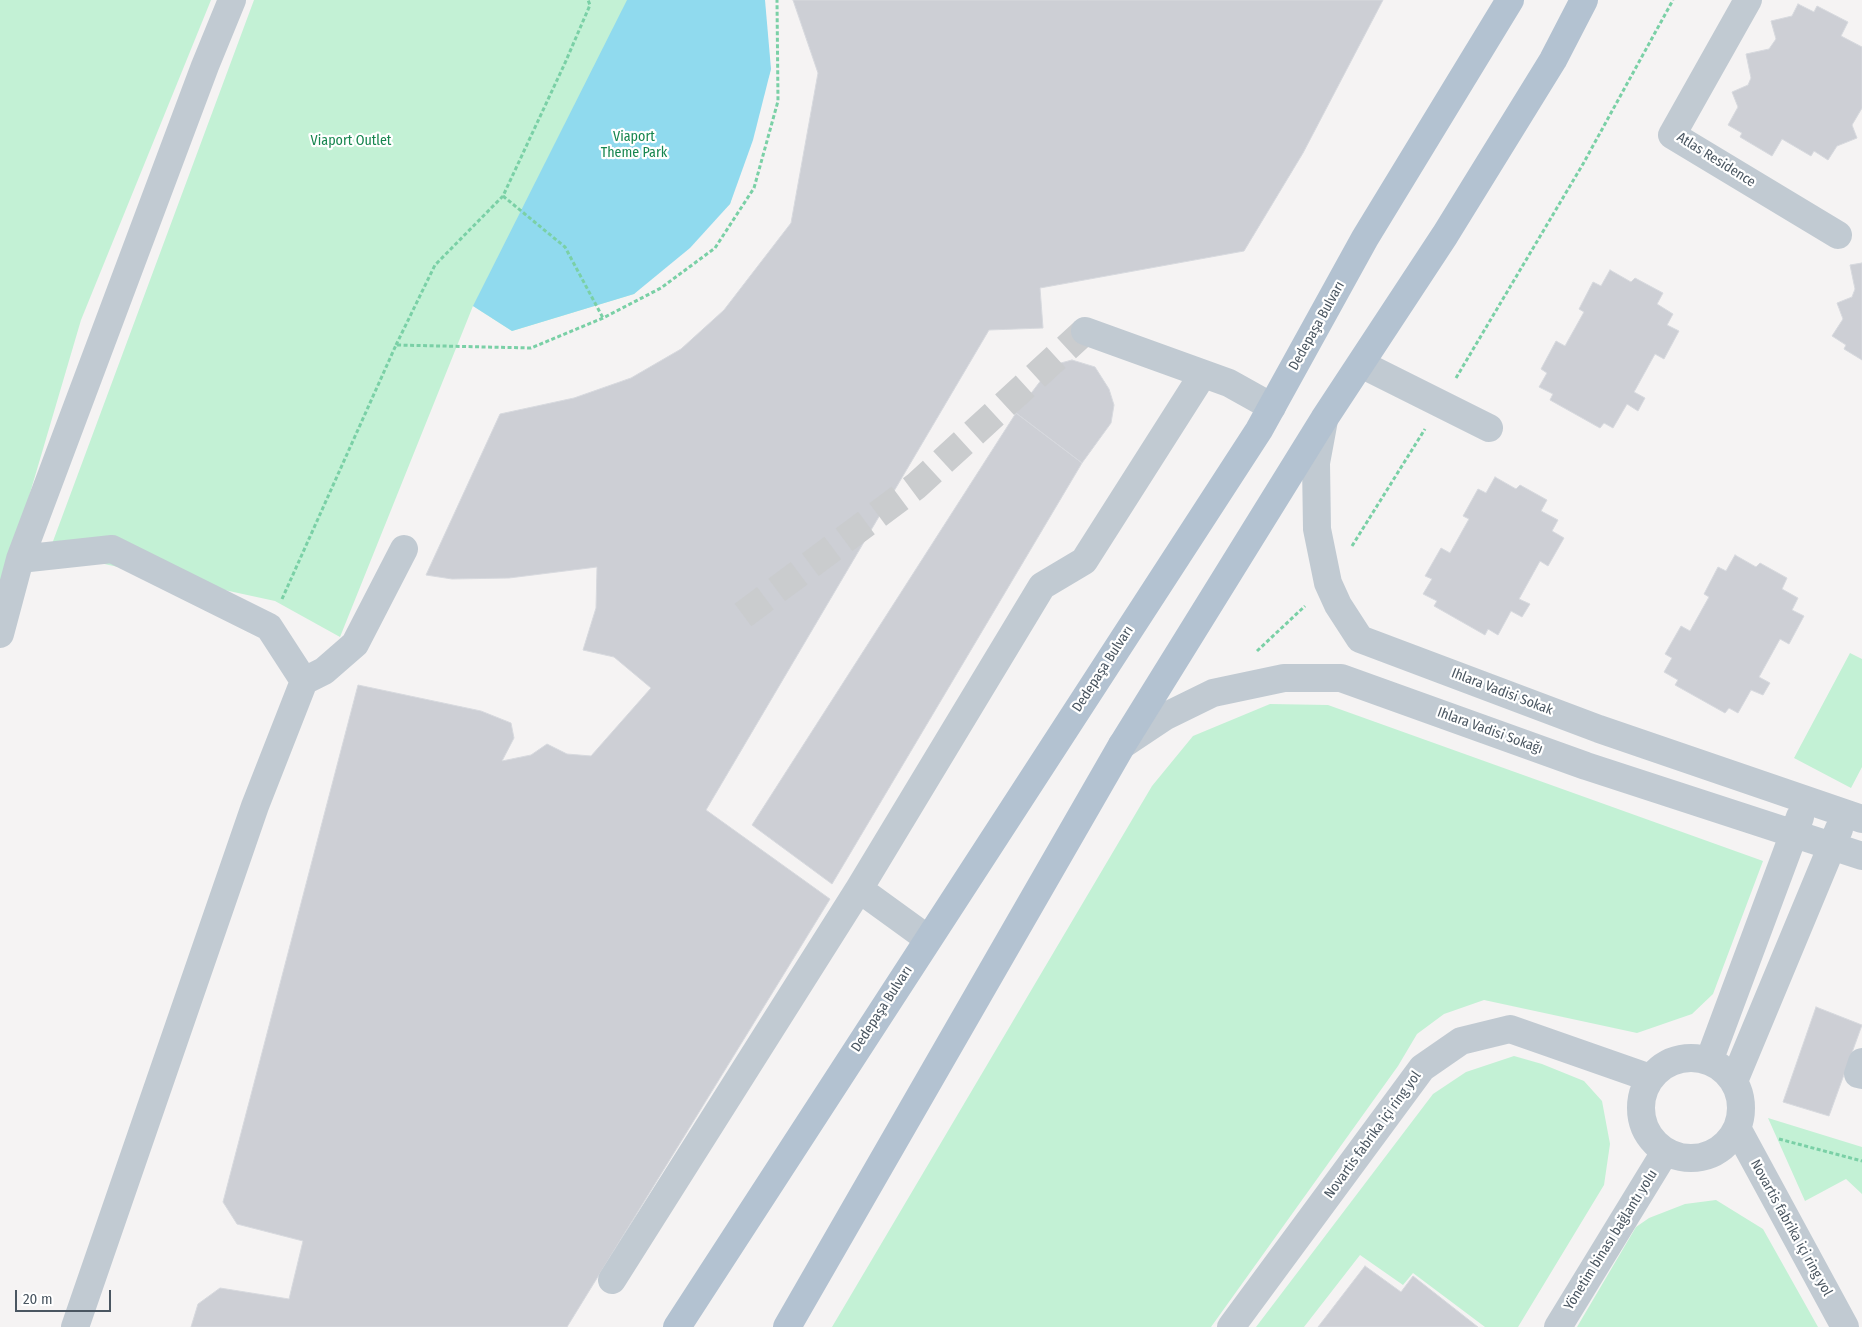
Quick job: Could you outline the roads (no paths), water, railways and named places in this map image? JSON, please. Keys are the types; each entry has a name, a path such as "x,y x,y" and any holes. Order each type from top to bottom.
{"main road":[{"name":"Dedepaşa Bulvarı","path":"677,1327 1259,430 1366,238 1510,0"},
{"path":"787,1327 1122,746 1324,419 1461,210 1553,60 1584,0"}],"street":[{"path":"0,634 20,559 205,66 232,0"},
{"name":"Atlas Residence","path":"1748,0 1672,134 1838,235"},
{"path":"1086,331 1229,383 1272,407"},
{"path":"1360,364 1489,428"},
{"path":"612,1280 859,889 1042,586 1084,561 1202,374"},
{"name":"Ihlara Vadisi Sokak","path":"1324,419 1316,464 1317,528 1328,584 1338,605 1360,639 1599,729 1854,817"},
{"path":"20,559 112,549 269,627 304,681"},
{"path":"75,1327 252,815 304,681 324,671 356,644 404,549"},
{"name":"Ihlara Vadisi Sokağı","path":"1122,746 1164,717 1213,693 1284,678 1341,678 1586,766 1862,856"},
{"path":"1709,1061 1792,832 1806,802"},
{"path":"1734,1081 1831,845 1854,817"},
{"path":"859,889 928,938"},
{"name":"Novartis fabrika içi ring yol","path":"1231,1327 1422,1068 1460,1041 1510,1029 1650,1078"},
{"path":"1693,1058 1709,1061 1723,1069 1734,1081 1740,1096 1741,1113 1737,1128 1728,1143 1714,1153 1698,1159 1681,1158 1665,1152 1652,1142 1643,1127 1640,1110 1642,1093 1650,1078 1662,1066 1677,1059 1693,1058"},
{"path":"1862,1062 1858,1074 1862,1075"},
{"name":"Novartis fabrika içi ring yol","path":"1737,1128 1845,1327"},
{"name":"Yönetim binası bağlantı yolu","path":"1558,1327 1665,1152"}],"water":[{"name":"Viaport Theme Park","path":"627,0 765,0 771,69 753,140 730,204 690,248 634,294 512,331 473,306"}],"tunnel":[{"path":"743,615 916,486 1085,331"}],"park label":[{"name":"Viaport Outlet","path":"351,141"}]}
